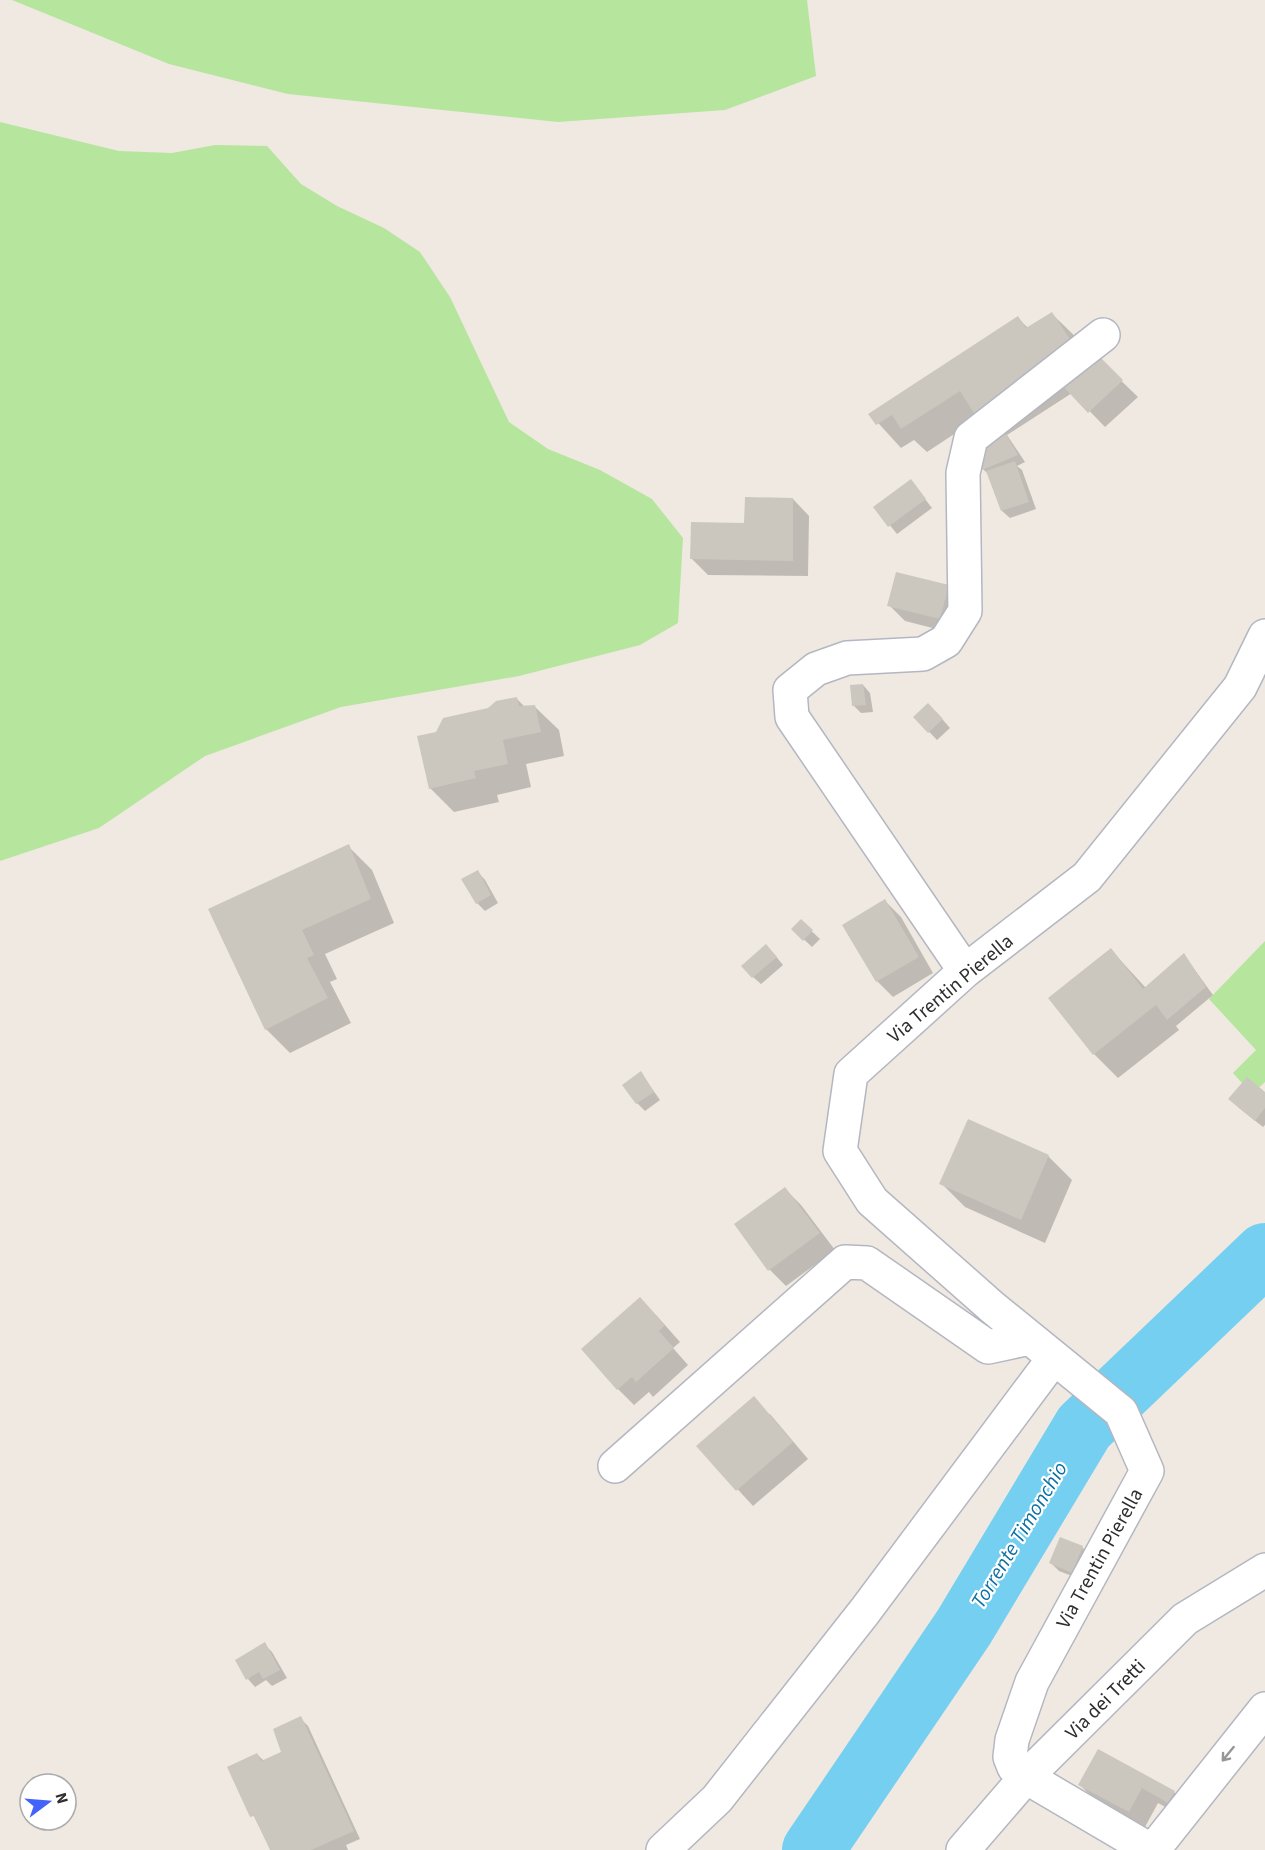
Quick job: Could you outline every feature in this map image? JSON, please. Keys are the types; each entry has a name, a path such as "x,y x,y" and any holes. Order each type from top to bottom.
{"street":[{"path":"965,971 792,717 790,690 816,669 847,658 923,654 946,640 965,611 963,473 971,438 1103,335"},
{"name":"Via Trentin Pierella","path":"1026,1777 1014,1767 1010,1757 1012,1740 1032,1682 1147,1471 1121,1412 1030,1338 872,1201 840,1151 851,1074 965,971 1087,878 1240,687 1265,636"},
{"path":"615,1466 845,1262 867,1263 988,1347 1030,1338"},
{"path":"663,1850 717,1799 866,1611 1066,1367"},
{"name":"Via dei Tretti","path":"963,1850 1026,1777 1185,1618 1265,1570"},
{"path":"1026,1777 1151,1850 1265,1709"}],"green space":[{"path":"12,0 807,0 816,76 725,110 558,122 288,94 169,64"},
{"path":"0,122 119,151 172,153 215,145 267,146 301,184 337,206 384,228 420,252 450,297 509,422 548,449 600,470 652,499 683,538 678,623 640,645 519,676 341,707 205,756 99,828 0,861"},
{"path":"1265,941 1265,1082 1252,1094 1233,1073 1256,1050 1209,999"}],"building":[{"path":"1052,312 1077,350 976,416 960,391 901,429 892,415 876,425 868,414 1018,316 1026,328"},
{"path":"1093,350 1123,380 1088,413 1059,382"},
{"path":"1003,429 1018,455 982,470 977,453 991,444 989,438"},
{"path":"1015,461 1029,502 1001,511 986,471"},
{"path":"911,479 926,499 888,527 873,507"},
{"path":"745,497 793,498 793,561 690,559 691,522 744,523"},
{"path":"896,572 949,585 940,619 887,606"},
{"path":"863,684 866,705 852,706 850,685"},
{"path":"517,697 519,706 535,705 541,732 503,740 508,764 474,771 476,778 429,789 417,736 436,732 443,718 488,708 496,701"},
{"path":"928,703 943,719 928,733 913,717"},
{"path":"349,844 371,899 302,930 314,955 307,958 328,998 265,1030 208,909"},
{"path":"478,870 491,895 476,904 461,879"},
{"path":"885,899 919,957 876,982 842,925"},
{"path":"801,919 813,930 803,941 791,929"},
{"path":"766,944 777,957 752,978 741,966"},
{"path":"1111,948 1143,989 1184,953 1206,987 1167,1020 1156,1005 1093,1055 1048,998"},
{"path":"641,1071 654,1092 636,1104 622,1085"},
{"path":"1247,1077 1265,1092 1265,1108 1255,1121 1228,1099"},
{"path":"968,1119 1049,1155 1021,1220 939,1184"},
{"path":"785,1187 820,1233 768,1271 734,1224"},
{"path":"640,1297 665,1325 659,1331 674,1348 636,1382 632,1377 617,1390 581,1349"},
{"path":"754,1396 793,1442 736,1491 696,1446"},
{"path":"1060,1537 1083,1546 1072,1573 1049,1563"},
{"path":"265,1642 280,1670 263,1679 259,1672 246,1680 235,1660"},
{"path":"301,1716 354,1831 311,1850 270,1850 254,1816 250,1817 227,1767 257,1753 261,1761 281,1752 273,1729"},
{"path":"1098,1749 1175,1791 1168,1803 1142,1788 1129,1812 1078,1785"}],"waterway":[{"name":"Torrente Timonchio","path":"813,1850 964,1627 1084,1427 1265,1254"}]}
